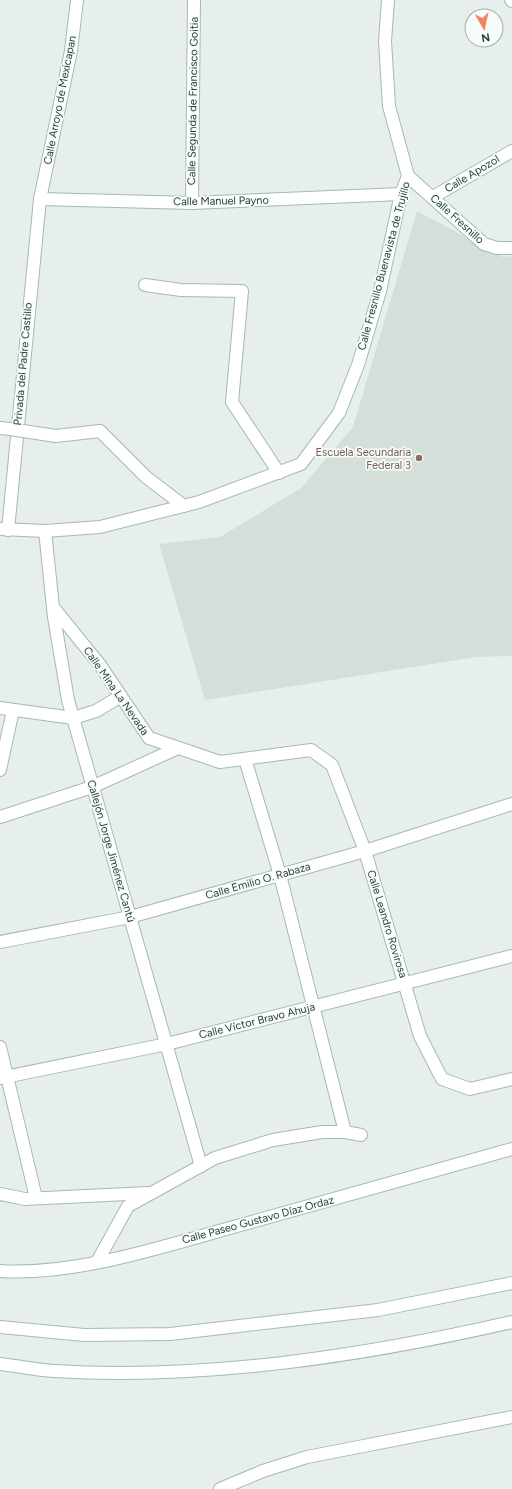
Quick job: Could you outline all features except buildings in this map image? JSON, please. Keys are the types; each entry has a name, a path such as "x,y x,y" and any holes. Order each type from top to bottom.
{"street":[{"name":"Calle Arroyo de Mexicapan","path":"40,199 71,51 77,0"},
{"name":"Calle Segunda de Francisco Goitia","path":"192,203 194,0"},
{"name":"Calle Fresnillo Buenavista de Trujillo","path":"4,529 45,531 100,528 184,506 301,464 339,413 358,365 380,291 401,194 408,176 389,106 385,41 388,0"},
{"name":"Calle Apozol","path":"433,197 512,151"},
{"name":"Calle Fresnillo","path":"408,176 484,244 497,248 512,248"},
{"name":"Calle Manuel Payno","path":"40,199 192,203 401,194"},
{"name":"Privada del Padre Castillo","path":"4,529 40,199"},
{"path":"145,285 181,290 242,291 232,402 279,473"},
{"path":"5,429 56,436 100,431 146,477 184,506"},
{"name":"Callejón Jorge Jiménez Cantú","path":"45,531 53,607 68,700 201,1166"},
{"name":"Calle Mina La Nevada","path":"53,607 100,665 149,738 220,762 311,750"},
{"path":"0,708 73,718 96,711 121,696"},
{"path":"0,770 13,710"},
{"path":"0,817 92,787 178,748"},
{"name":"Calle Leandro Rovirosa","path":"311,750 332,765 365,851 420,1036 442,1079 470,1089 512,1079"},
{"path":"246,759 280,875 312,1007 345,1132"},
{"name":"Calle Emilio O. Rabaza","path":"0,942 130,917 365,851 512,804"},
{"name":"Calle Víctor Bravo Ahuja","path":"4,1078 167,1044 512,956"},
{"path":"0,1047 4,1078 36,1198"},
{"path":"97,1262 128,1206 214,1158 273,1140 322,1132 345,1132 361,1135"},
{"name":"Calle Paseo Gustavo Díaz Ordaz","path":"0,1271 20,1272 58,1269 97,1262 195,1237 512,1149"},
{"path":"0,1194 25,1198 36,1198 151,1193"},
{"path":"0,1327 84,1335 170,1334 378,1310 512,1282"},
{"path":"0,1364 53,1371 124,1373 240,1367 352,1353 512,1322"},
{"path":"220,1489 263,1471 308,1457 512,1417"}],"shaded area":[{"name":"Escuela Secundaria Federal 3","path":"417,211 503,257 512,256 512,656 476,657 205,700 159,544 220,537 301,488 353,427"}],"place":[{"name":"Escuela Secundaria Federal 3","path":"419,458"}]}
